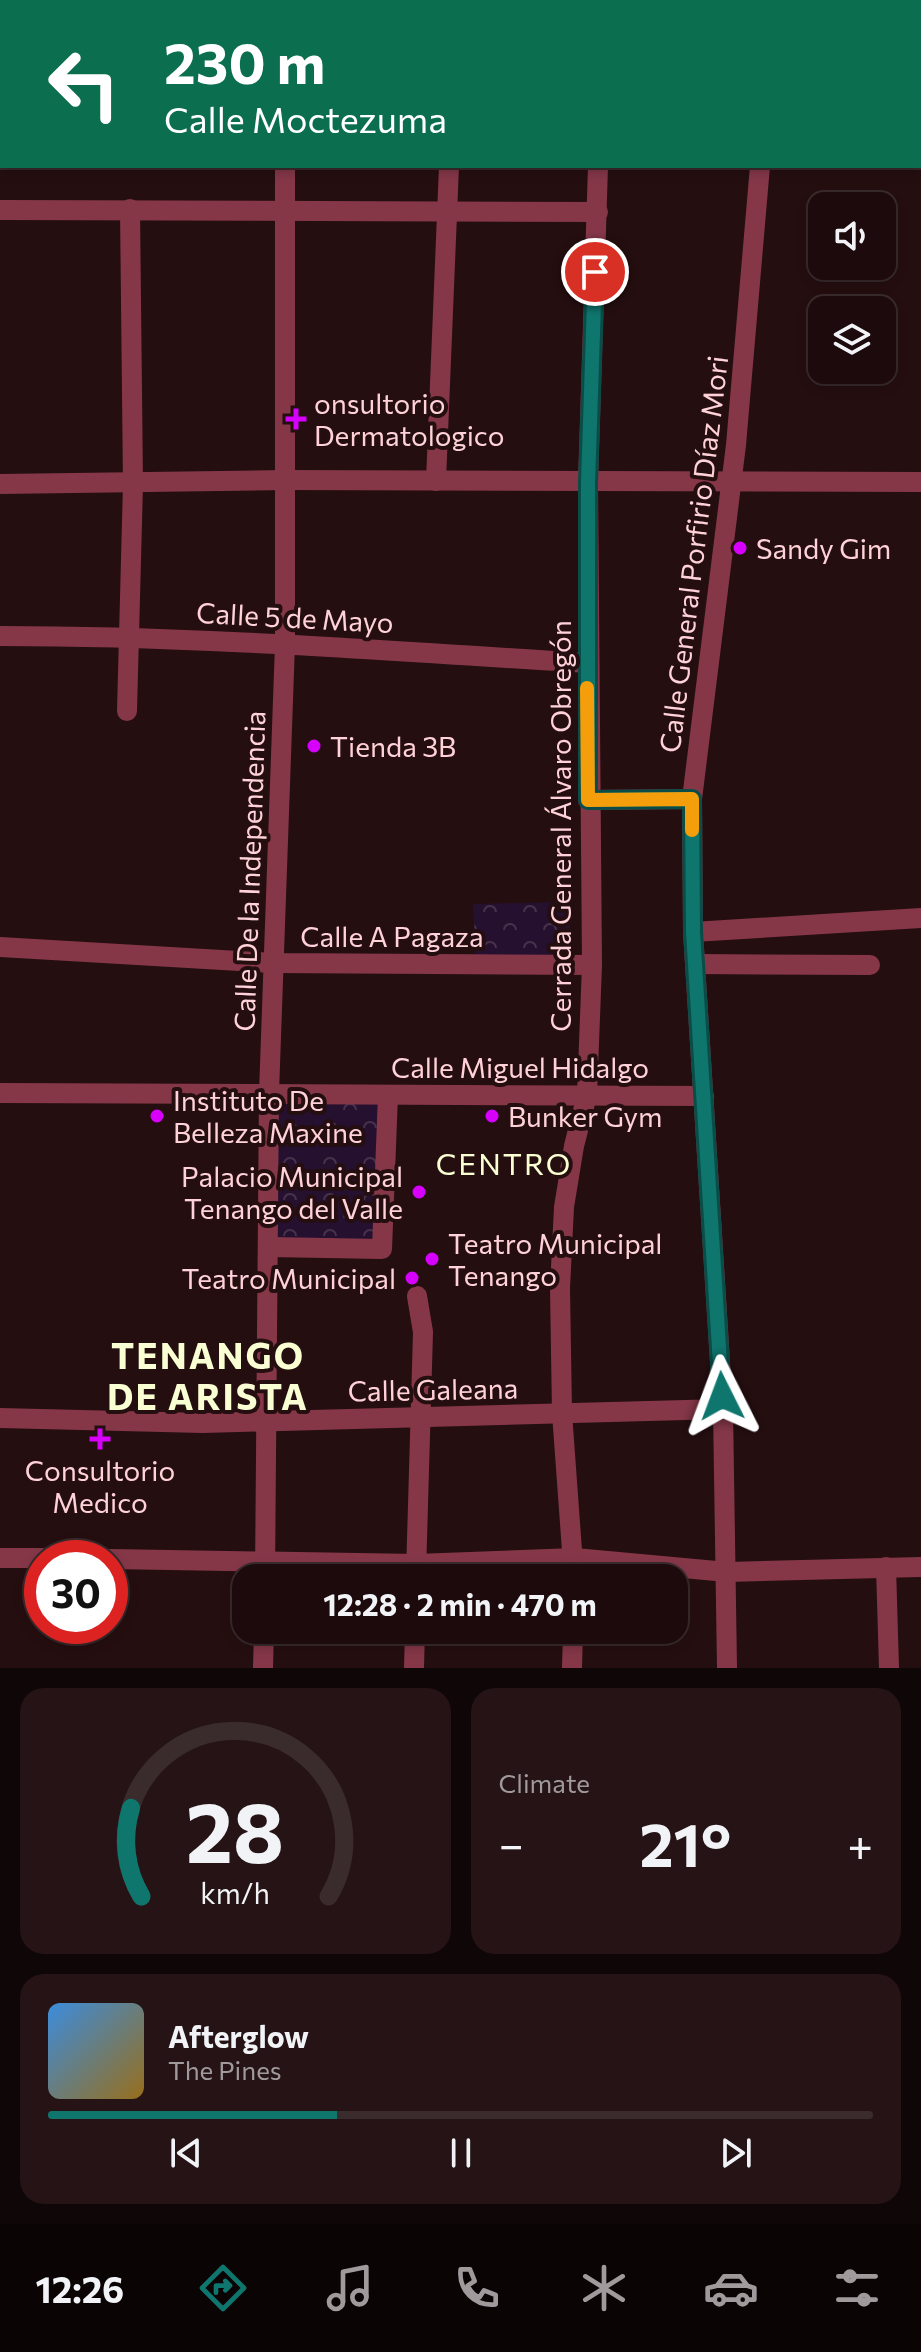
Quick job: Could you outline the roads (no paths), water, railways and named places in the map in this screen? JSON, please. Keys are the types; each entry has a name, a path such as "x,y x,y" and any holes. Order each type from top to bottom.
{"street":[{"name":"Calle De la Independencia","path":"265,1564 269,1093 285,644 285,168"},
{"path":"436,481 449,168"},
{"name":"Cerrada General Álvaro Obregón","path":"574,1564 562,1413 564,1207 574,1146 587,1095 592,965 588,800 588,483 598,168"},
{"name":"Calle General Porfirio Díaz Mori","path":"727,1668 723,1409 693,932 692,799 732,482 760,168"},
{"path":"127,711 133,484 130,209"},
{"path":"0,210 598,212"},
{"path":"0,484 285,480 921,482"},
{"name":"Calle 5 de Mayo","path":"0,636 128,636 587,663"},
{"path":"588,800 692,799"},
{"path":"693,932 921,918"},
{"name":"Calle A Pagaza","path":"0,947 273,963 592,965"},
{"path":"695,964 870,965"},
{"name":"Calle Miguel Hidalgo","path":"0,1093 704,1096"},
{"path":"269,1247 382,1249 388,1095"},
{"path":"416,1564 422,1418 422,1318 417,1296"},
{"name":"Calle Galeana","path":"0,1418 203,1423 723,1409"},
{"path":"0,1558 24,1558"},
{"path":"128,1560 232,1568"},
{"path":"886,1567 889,1668"},
{"path":"688,1571 921,1567"},
{"path":"263,1668 264,1644"},
{"path":"414,1668 415,1644"},
{"path":"572,1668 573,1644"}],"place":[{"name":"onsultorio Dermatologico","path":"296,419"},
{"name":"Sandy Gim","path":"740,548"},
{"name":"Tienda 3B","path":"314,746"},
{"name":"Instituto De Belleza Maxine","path":"157,1116"},
{"name":"Bunker Gym","path":"492,1116"},
{"name":"Palacio Municipal Tenango del Valle","path":"419,1192"},
{"name":"Teatro Municipal Tenango","path":"432,1259"},
{"name":"Teatro Municipal","path":"412,1278"},
{"name":"Consultorio Medico","path":"100,1439"}],"district":[{"name":"CENTRO","path":"504,1162"},
{"name":"TENANGO DE ARISTA","path":"208,1374"}]}
